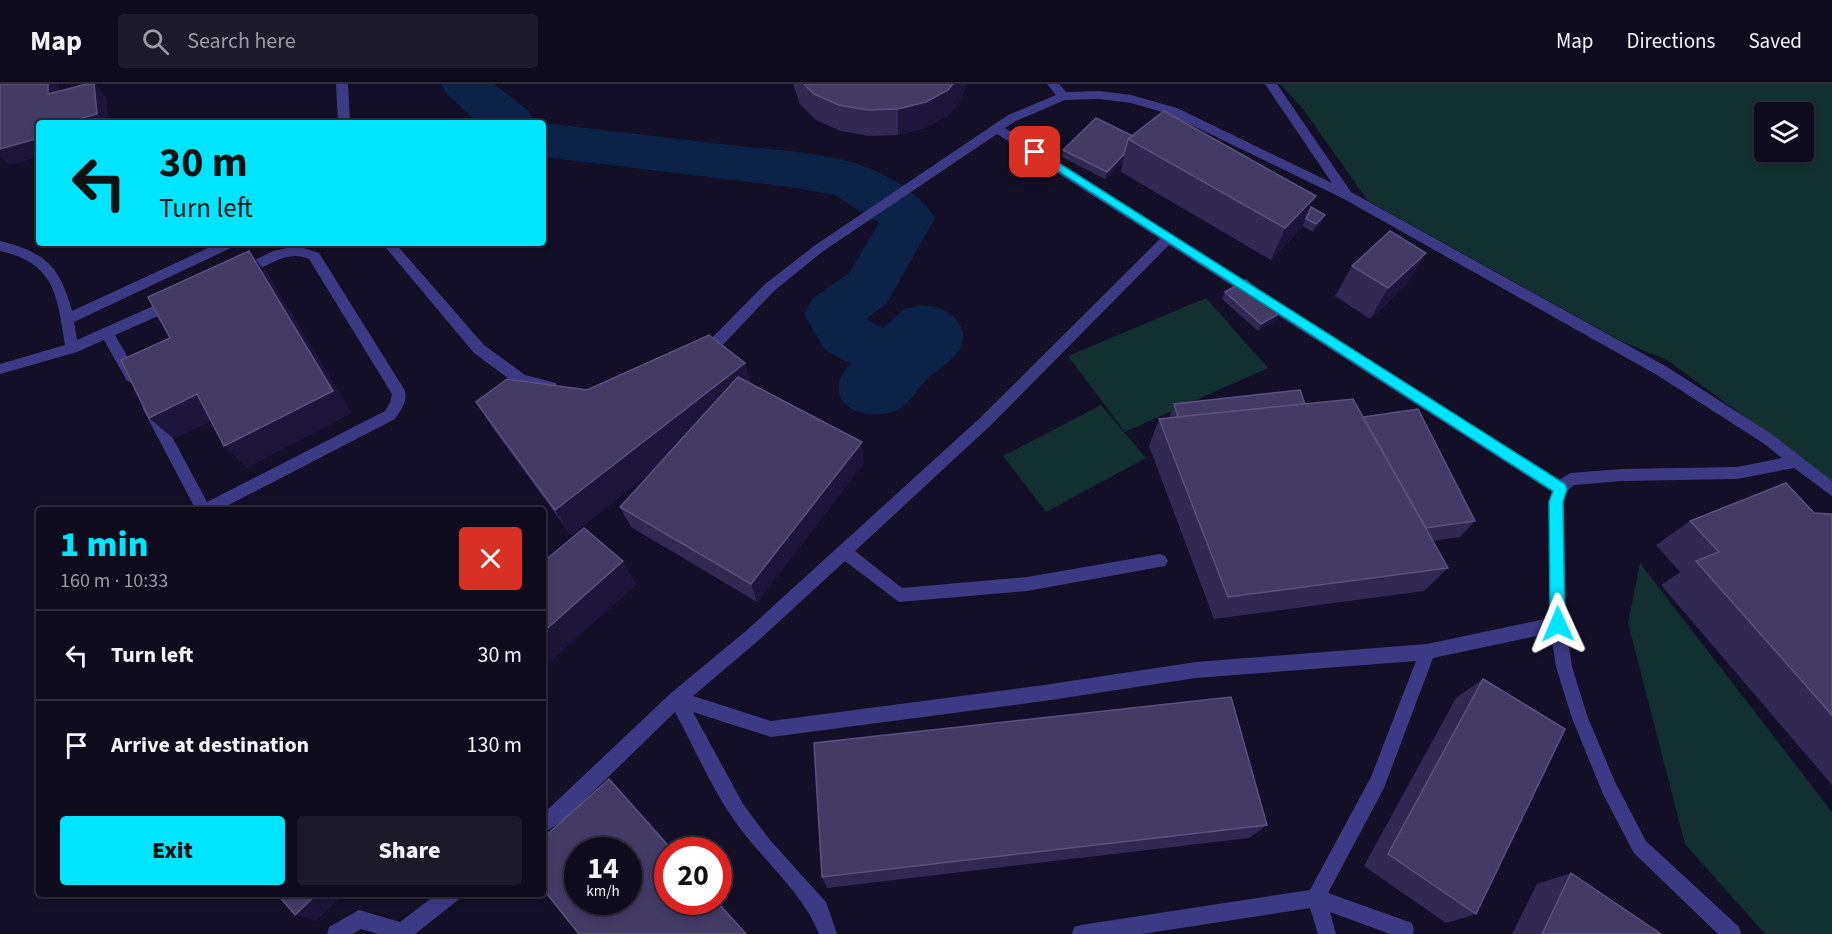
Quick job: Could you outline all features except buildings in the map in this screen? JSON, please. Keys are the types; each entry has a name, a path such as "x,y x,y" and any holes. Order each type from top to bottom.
{"lane":[{"path":"342,84 344,120"},
{"path":"1053,84 1064,96"},
{"path":"1271,84 1346,195"},
{"path":"691,359 711,348 769,288 818,249 1012,118 1064,96 1099,95 1131,99 1173,111 1346,195 1662,371 1768,439 1832,490"},
{"path":"997,128 1560,489"},
{"path":"546,823 560,812 677,699 753,635 843,549 986,421 1169,237"},
{"path":"0,246 41,261 56,282 68,319 72,348"},
{"path":"68,319 225,246"},
{"path":"391,246 479,349 521,380 567,389"},
{"path":"210,507 390,415 397,404 399,393 314,256 304,250 290,250 225,279"},
{"path":"0,369 72,348 182,299"},
{"path":"107,333 202,507"},
{"path":"1732,934 1640,847 1609,788 1580,718 1564,668 1558,624 1556,502 1560,489 1570,479 1622,475 1737,473 1796,462"},
{"path":"843,549 899,595 1028,584 1160,561"},
{"path":"677,699 771,729 1044,693 1196,670 1427,652 1558,624"},
{"path":"1327,934 1316,898 1378,782 1427,652"},
{"path":"677,699 737,810 764,846 819,909 828,934"},
{"path":"336,934 358,919 402,933 448,897"},
{"path":"1081,934 1316,898 1405,930"}],"green space":[{"path":"1280,84 1832,84 1832,489 1774,438 1667,360 1625,343 1368,201 1303,109"},
{"path":"1206,298 1268,368 1125,432 1068,356"},
{"path":"1101,405 1146,458 1046,512 1003,456"},
{"path":"1640,563 1832,812 1832,934 1765,934 1685,844 1628,623"}],"water":[{"path":"923,305 940,309 955,318 963,333 963,344 960,349 899,409 884,414 865,414 848,407 842,401 839,393 839,383 842,374 858,352 904,309"}],"waterway":[{"path":"465,84 507,120"},
{"path":"546,140 790,169 848,180 873,193 909,218 868,288 832,314 845,334 865,345"}],"route":[{"path":"1035,152 1560,489 1556,502 1558,624"}]}
